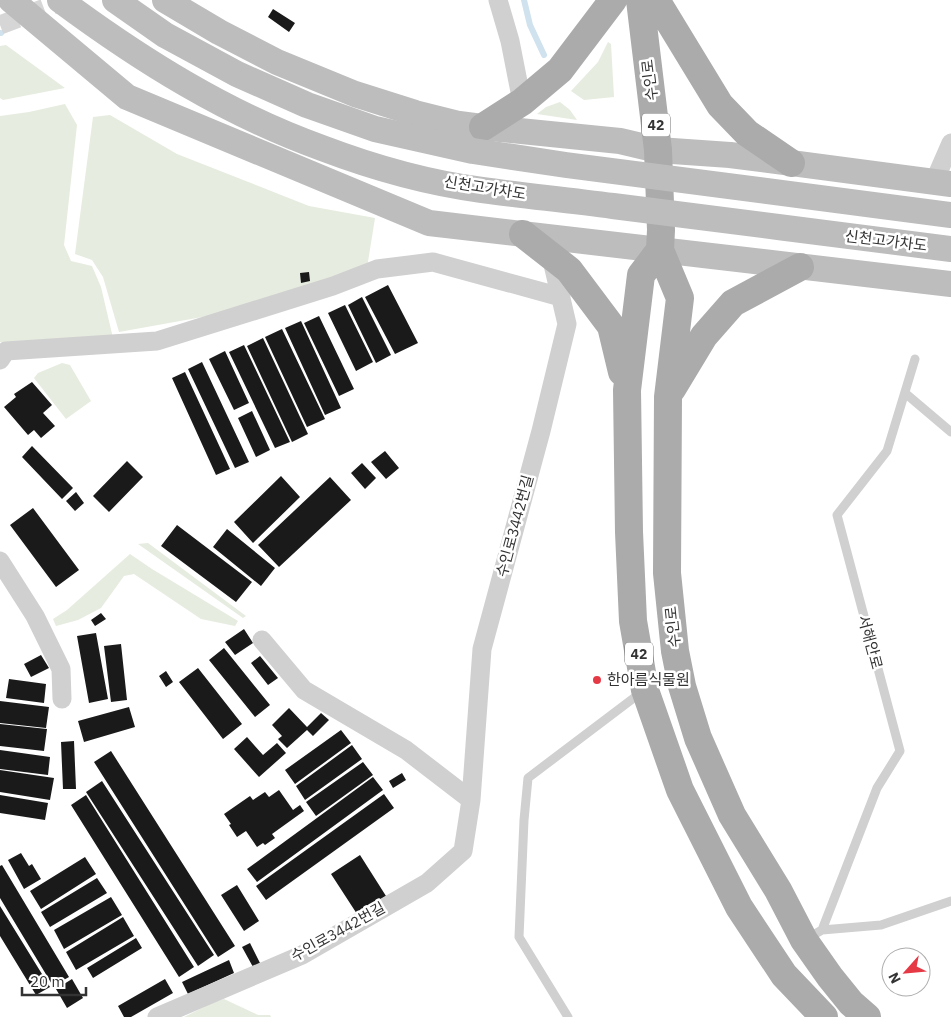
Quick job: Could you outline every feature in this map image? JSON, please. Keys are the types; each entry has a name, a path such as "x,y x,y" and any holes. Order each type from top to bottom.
{"main road":[{"path":"11,0 127,97 429,223 951,284"},
{"name":"신천고가차도","path":"60,0 105,33 164,72 210,99 267,126 322,148 397,172 480,190 951,249"},
{"path":"115,0 165,35 237,74 307,105 375,129 473,151 529,160 951,215"},
{"path":"165,0 219,32 277,62 337,87 415,113 459,124 620,141 658,150 730,155 942,183"},
{"path":"483,127 522,102 560,70 613,0"},
{"name":"수인로","path":"640,0 658,150 660,250 680,298 668,397 667,573 674,651 682,686 698,738 732,815 778,890 813,935 830,977 851,1003 867,1017"},
{"path":"656,0 720,105 747,133 791,163"},
{"path":"522,234 569,270 611,326 626,390"},
{"name":"42","path":"660,250 640,275 626,390 633,621 645,690 680,790 739,907 784,975 824,1017"},
{"path":"668,397 704,336 733,303 800,266"}],"street":[{"path":"498,0 510,41 522,102"},
{"path":"942,183 951,143"},
{"name":"수인로3442번길","path":"157,1017 302,955 427,883 463,851 471,800 482,649 567,324 551,256"},
{"path":"0,360 6,351 157,341 333,286 377,269 433,262 561,297"},
{"path":"0,561 34,616 62,669 62,699"},
{"path":"262,640 304,690 406,750 471,800"}],"lane":[{"name":"서해안로","path":"813,935 877,788 900,751 836,515 888,451 915,359"},
{"path":"905,393 951,432"},
{"path":"568,1017 519,937 524,820 528,778 645,690"},
{"path":"813,935 881,925 951,901"}],"shaded area":[{"path":"608,42 611,44 614,97 584,100 571,91 598,62"},
{"path":"6,45 65,88 3,100 0,98 0,46"},
{"path":"560,102 570,110 577,120 537,114 546,107"},
{"path":"65,104 77,125 64,245 71,261 92,266 101,287 113,338 5,344 0,342 0,116"},
{"path":"110,115 177,154 309,206 375,218 367,268 219,314 119,332 103,277 92,260 75,254 93,117"},
{"path":"62,363 70,365 91,401 66,419 34,378 38,373"},
{"path":"148,543 246,616 243,618 138,544"},
{"path":"130,554 238,621 235,626 201,619 134,574 124,576 101,608 78,620 56,626 53,619 67,610"},
{"path":"224,999 258,1015 270,1015 271,1017 184,1017"}],"building":[{"path":"273,9 295,23 289,32 268,17"},
{"path":"309,272 310,281 301,283 300,273"},
{"path":"388,285 418,343 395,354 365,297"},
{"path":"362,297 391,355 376,363 348,305"},
{"path":"345,305 373,362 356,371 328,313"},
{"path":"319,316 354,389 339,396 304,323"},
{"path":"301,321 341,408 325,415 285,328"},
{"path":"282,329 325,419 307,427 265,337"},
{"path":"263,338 308,434 292,442 247,346"},
{"path":"244,345 290,442 275,448 229,352"},
{"path":"225,351 249,403 234,410 209,359"},
{"path":"202,362 249,462 235,468 188,369"},
{"path":"185,372 230,469 216,475 172,378"},
{"path":"32,382 52,405 43,413 55,426 41,438 34,430 28,435 4,407 16,397 14,394"},
{"path":"252,411 270,450 256,457 238,418"},
{"path":"32,446 73,488 62,499 22,457"},
{"path":"385,451 399,468 386,479 371,462"},
{"path":"127,461 143,477 109,512 93,496"},
{"path":"362,463 376,478 365,489 351,473"},
{"path":"281,476 300,497 253,543 234,522"},
{"path":"330,477 351,500 279,567 258,545"},
{"path":"76,492 84,503 75,511 66,501"},
{"path":"33,508 79,570 56,587 10,525"},
{"path":"177,525 252,582 236,602 161,546"},
{"path":"227,529 275,568 261,586 213,547"},
{"path":"101,613 106,619 95,626 91,620"},
{"path":"244,629 253,643 235,655 225,642"},
{"path":"96,633 108,699 89,703 77,636"},
{"path":"121,644 127,700 111,702 104,646"},
{"path":"224,648 270,705 255,717 209,660"},
{"path":"41,655 49,668 31,677 24,664"},
{"path":"260,656 278,678 268,685 251,663"},
{"path":"198,668 242,724 223,739 179,682"},
{"path":"166,671 173,682 166,687 159,676"},
{"path":"9,679 46,684 44,703 6,698"},
{"path":"0,701 49,707 46,728 0,723"},
{"path":"129,707 135,727 84,742 78,721"},
{"path":"289,708 307,727 321,713 329,720 313,736 307,730 287,748 278,739 282,736 272,725"},
{"path":"0,724 47,729 44,751 0,746"},
{"path":"341,730 351,743 295,784 285,770"},
{"path":"247,737 263,755 277,743 286,753 259,777 234,749"},
{"path":"74,741 76,789 63,789 61,742"},
{"path":"352,745 362,759 305,800 296,786"},
{"path":"0,750 50,757 48,775 0,769"},
{"path":"111,751 235,946 218,957 94,762"},
{"path":"363,762 373,775 316,816 306,802"},
{"path":"0,770 54,778 50,800 0,792"},
{"path":"402,773 406,780 393,788 389,781"},
{"path":"373,777 383,790 257,882 247,869"},
{"path":"102,781 214,955 198,966 86,792"},
{"path":"279,790 293,810 300,805 304,811 272,834 275,838 265,845 263,843 257,847 246,831 237,837 224,814 250,796 253,800 265,792 269,797"},
{"path":"384,794 394,808 266,900 256,886"},
{"path":"0,795 48,803 45,820 0,813"},
{"path":"86,795 194,967 179,977 71,805"},
{"path":"21,853 29,866 32,864 41,879 24,889 8,860"},
{"path":"360,855 386,896 357,914 331,874"},
{"path":"85,857 96,874 41,909 30,891"},
{"path":"2,865 69,977 53,986 0,898 0,866"},
{"path":"97,878 107,893 50,927 41,912"},
{"path":"237,885 259,921 244,931 221,895"},
{"path":"111,897 122,915 64,949 54,930"},
{"path":"0,906 50,987 36,995 0,936"},
{"path":"123,917 134,936 76,970 66,952"},
{"path":"136,938 142,948 93,978 87,968"},
{"path":"250,943 260,963 253,967 242,947"},
{"path":"229,960 234,973 188,994 182,982"},
{"path":"72,979 83,998 67,1008 56,989"},
{"path":"165,979 173,993 131,1017 124,1017 118,1006"}],"waterway":[{"path":"524,0 530,25 544,55"}],"tunnel":[{"path":"0,25 66,0"}],"place":[{"name":"한아름식물원","path":"597,680"}]}
